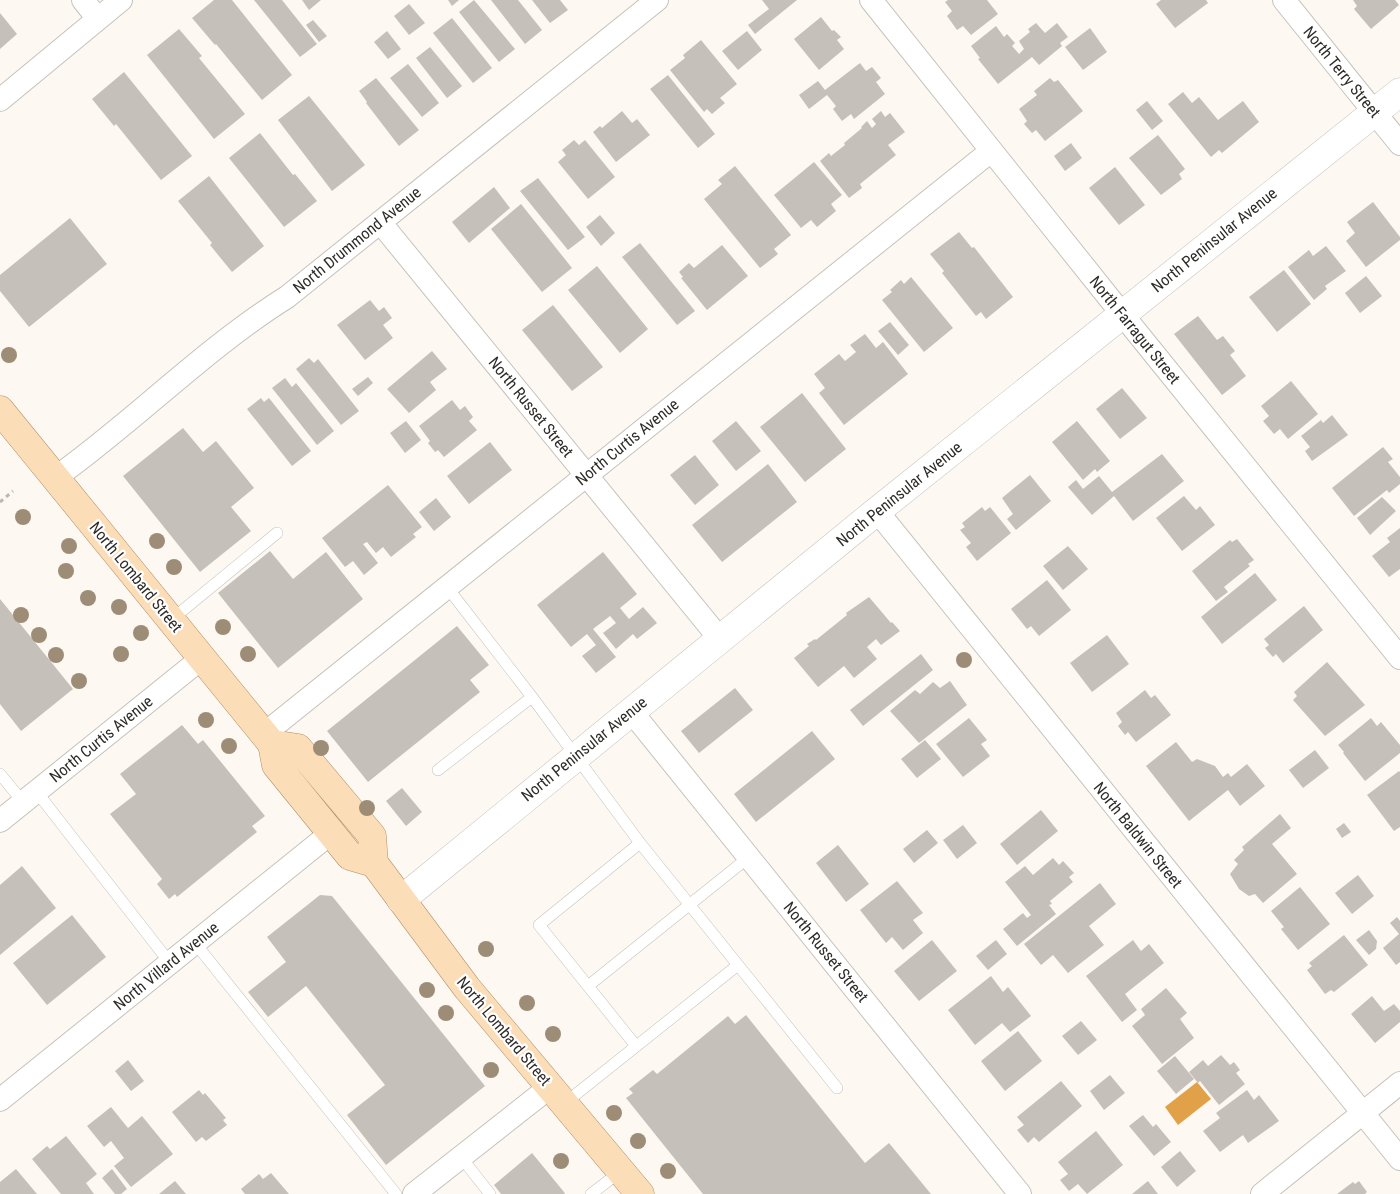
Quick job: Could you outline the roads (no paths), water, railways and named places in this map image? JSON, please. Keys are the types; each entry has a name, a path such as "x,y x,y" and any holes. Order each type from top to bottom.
{"main road":[{"name":"North Lombard Street","path":"0,410 268,739 276,765 331,833 350,856 374,863 467,988 640,1194"},
{"path":"268,739 298,748 372,836 374,863"}],"street":[{"path":"82,0 98,19"},
{"path":"0,100 121,0"},
{"name":"North Drummond Avenue","path":"55,478 91,453 253,318 287,296 657,0"},
{"name":"North Farragut Street","path":"871,0 1400,658"},
{"name":"North Terry Street","path":"1284,0 1400,144"},
{"name":"North Peninsular Avenue","path":"401,900 877,511 1400,92"},
{"name":"North Curtis Avenue","path":"268,739 447,587 991,151"},
{"name":"North Russet Street","path":"380,222 720,639"},
{"name":"North Baldwin Street","path":"877,511 1400,1159"},
{"name":"North Curtis Avenue","path":"0,820 202,658"},
{"name":"North Russet Street","path":"631,711 1020,1194"},
{"name":"North Villard Avenue","path":"0,1100 331,833"},
{"path":"1262,1194 1400,1083"},
{"path":"414,1194 461,1157 558,1095"}],"lane":[{"path":"171,620 278,533"},
{"path":"447,587 532,697 640,843 837,1088"},
{"path":"438,770 532,697"},
{"path":"0,774 29,797 170,963"},
{"path":"636,1046 539,925 640,843"},
{"path":"588,986 749,857"},
{"path":"195,943 396,1194"},
{"path":"558,1095 636,1046 738,964"},
{"path":"461,1157 490,1194"},
{"path":"591,1194 620,1171"}]}
